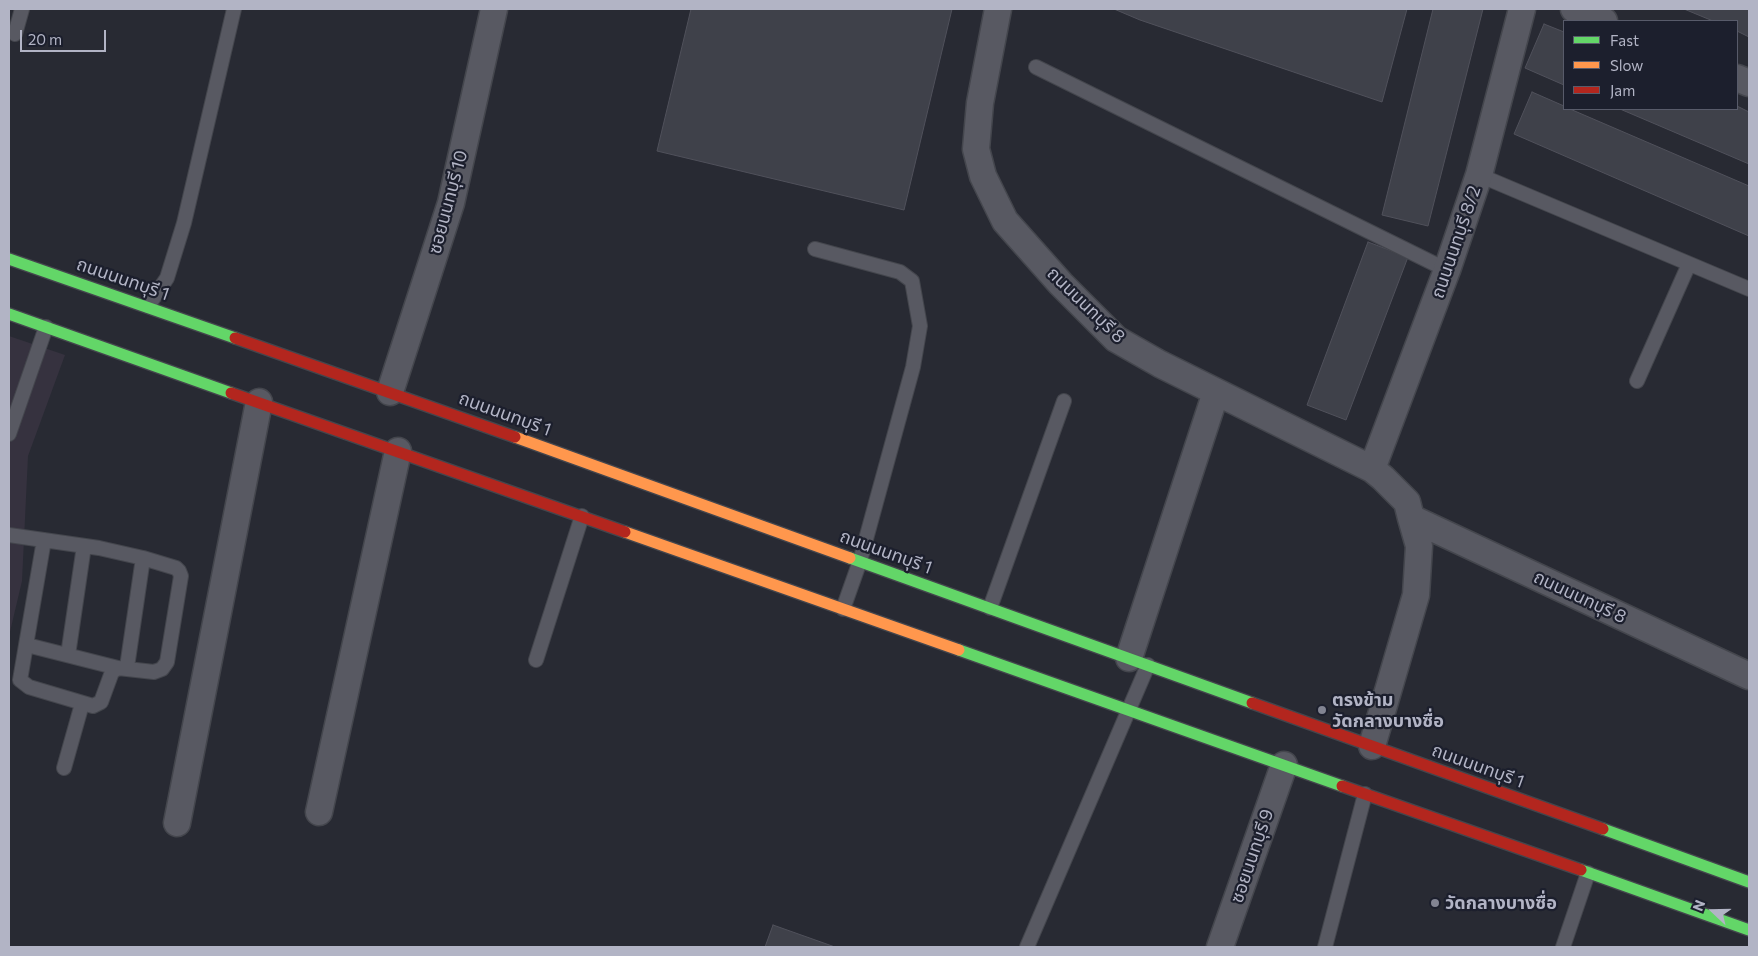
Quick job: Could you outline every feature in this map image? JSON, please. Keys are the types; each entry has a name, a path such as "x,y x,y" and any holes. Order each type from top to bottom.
{"main road":[{"name":"ถนนนนทบุรี 1","path":"9,259 390,392 1749,882"},
{"path":"9,314 1749,930"}],"street":[{"name":"ซอยนนทบุรี 10","path":"390,392 451,203 494,9"},
{"name":"ถนนนนทบุรี 8","path":"998,9 980,103 976,149 983,176 1005,222 1061,284 1116,339 1160,364 1372,469 1384,478 1407,502 1419,546 1416,594 1372,746"},
{"name":"ถนนนนทบุรี 8/2","path":"1372,469 1479,175 1522,9"},
{"path":"1574,9 1602,20"},
{"path":"1139,662 1216,392"},
{"path":"177,823 258,402"},
{"path":"319,812 398,451"},
{"name":"ถนนนนทบุรี 8","path":"1412,518 1749,676"},
{"name":"ซอยนนทบุรี 9","path":"1220,947 1284,765"}],"lane":[{"path":"16,34 22,9"},
{"path":"148,306 167,278 184,223 234,9"},
{"path":"1036,67 1446,270"},
{"path":"1479,175 1749,289"},
{"path":"816,249 900,272 912,281 920,326 913,367 860,561 844,609"},
{"path":"1637,381 1689,264"},
{"path":"9,434 46,327"},
{"path":"990,608 1064,401"},
{"path":"536,660 582,516"},
{"path":"9,535 84,546 143,558 176,568 181,572 182,576 167,662 158,671 122,668 27,644"},
{"path":"44,540 20,680 29,687 93,706 101,702 112,672 122,668"},
{"path":"68,655 84,546"},
{"path":"122,668 143,558"},
{"path":"1027,947 1129,710 1139,662"},
{"path":"64,768 82,704"},
{"path":"1325,947 1365,794"},
{"path":"1563,947 1588,873"}],"shaded area":[{"path":"9,336 65,355 28,456 22,581 9,636"}],"building":[{"path":"691,9 952,9 904,210 657,151"},
{"path":"1114,9 1407,9 1382,102 1140,20"},
{"path":"1433,9 1483,9 1428,226 1382,215"},
{"path":"1684,9 1749,9 1749,37 1738,32 1738,20 1711,20"},
{"path":"1544,24 1563,32 1563,85 1525,68"},
{"path":"1532,92 1563,106 1563,110 1572,110 1749,186 1749,236 1514,134"},
{"path":"1738,106 1749,112 1749,164 1622,110 1738,110"},
{"path":"1368,242 1408,257 1346,420 1307,405"},
{"path":"773,925 835,947 765,947"}],"traffic: fast":[{"path":"9,259 235,338"},
{"path":"9,314 231,393"},
{"path":"850,558 1252,703"},
{"path":"959,650 1342,786"},
{"path":"1603,829 1749,882"},
{"path":"1581,870 1749,930"}],"traffic: slow":[{"path":"515,437 850,558"},
{"path":"625,532 959,650"}],"traffic: jam":[{"path":"235,338 515,437"},
{"path":"231,393 625,532"},
{"path":"1252,703 1603,829"},
{"path":"1342,786 1581,870"}],"place":[{"name":"ตรงข้าม วัดกลางบางซื่อ","path":"1322,710"},
{"name":"วัดกลางบางซื่อ","path":"1435,903"}]}
